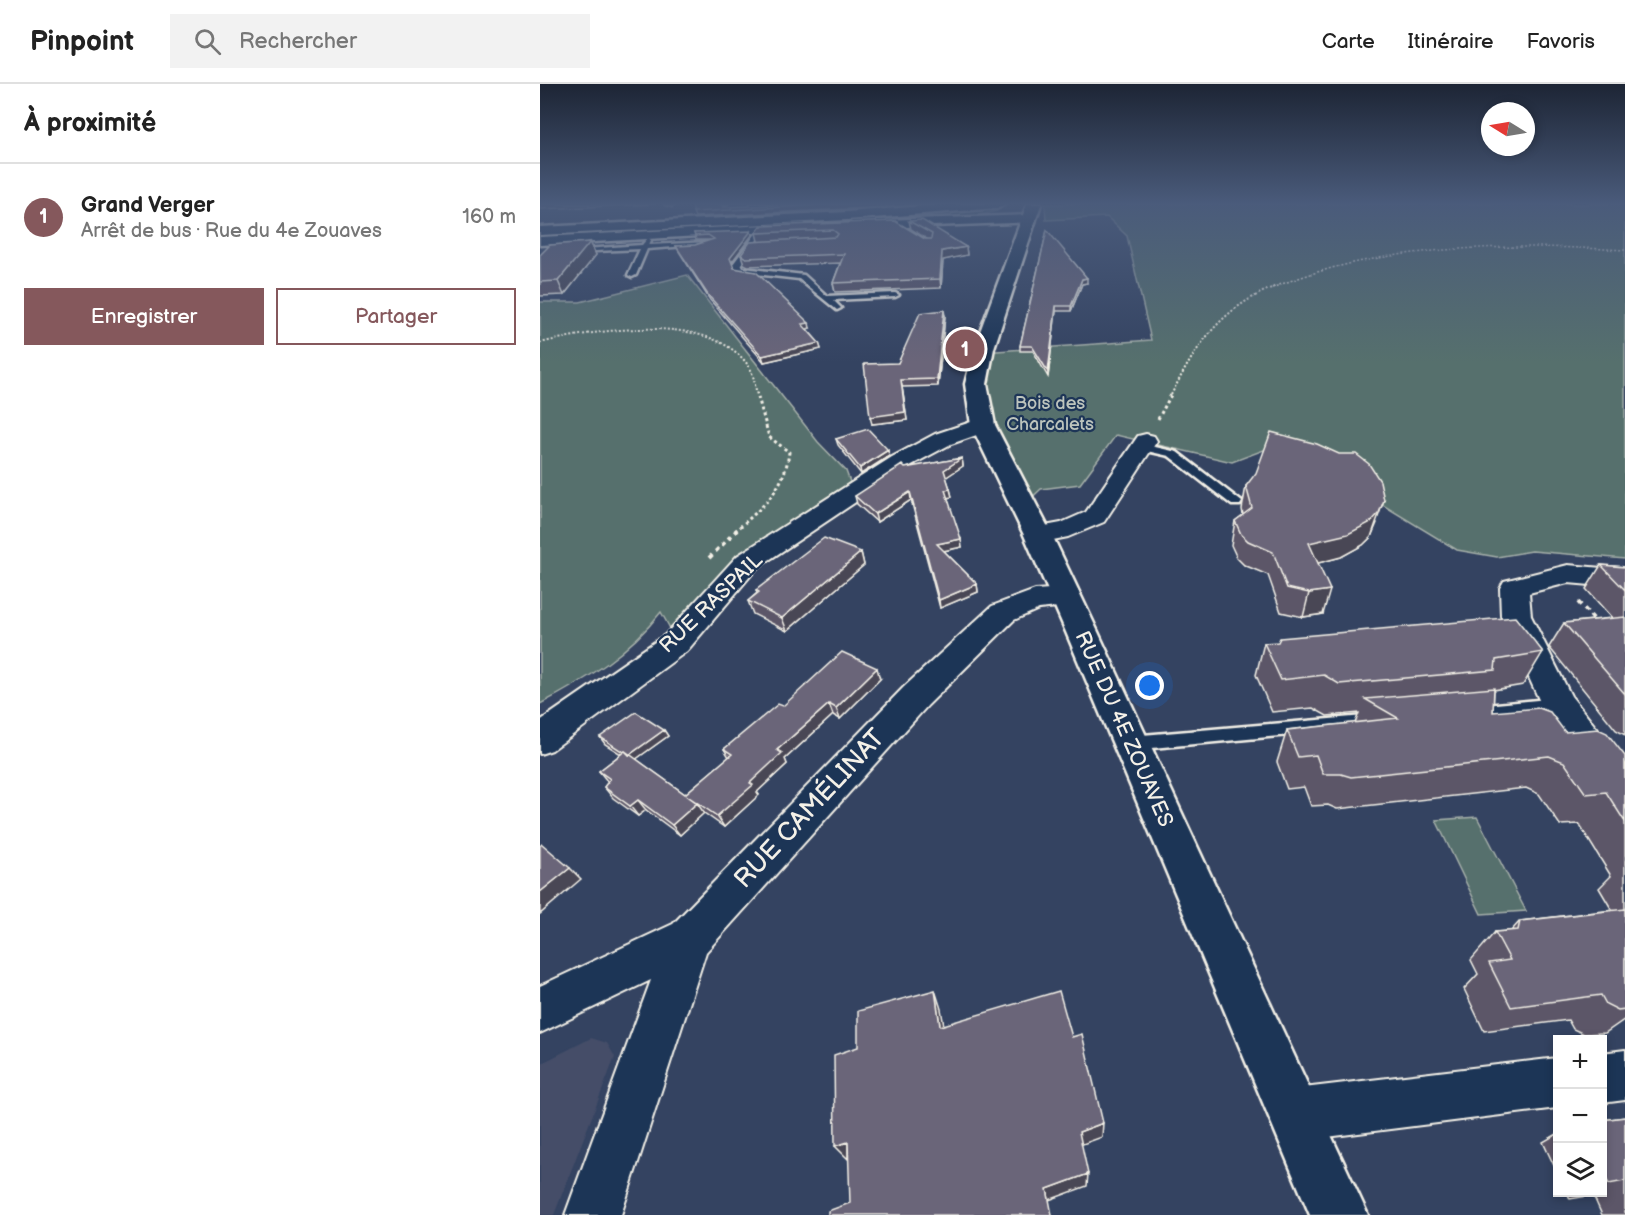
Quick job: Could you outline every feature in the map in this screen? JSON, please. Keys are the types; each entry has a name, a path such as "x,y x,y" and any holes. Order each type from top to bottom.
{"main road":[{"name":"RUE DU 4E ZOUAVES","path":"1014,257 983,352 976,384 983,425 1038,535 1339,1215"}],"street":[{"name":"RUE RASPAIL","path":"540,740 676,643 747,562 900,462 943,439 983,425"},
{"path":"1038,535 1068,529 1095,517 1144,444"},
{"path":"1625,579 1568,574 1514,588 1516,616 1558,704 1625,792"},
{"name":"RUE CAMÉLINAT","path":"540,1010 688,939 916,696 1003,613 1035,600 1066,598"},
{"path":"593,1215 688,939"},
{"path":"1607,1077 1625,1075"},
{"path":"1295,1115 1386,1102 1553,1083"}],"lane":[{"path":"632,275 640,257"},
{"path":"742,257 738,264 740,270 801,277 837,308"},
{"path":"825,298 895,295"},
{"path":"1144,444 1173,454 1236,502"},
{"path":"1454,714 1558,704"},
{"path":"1131,743 1396,719"}],"path":[{"path":"1144,444 1197,348 1231,310 1279,284 1358,265 1419,257"},
{"path":"540,343 621,328 674,331 711,339 747,361 752,369 766,430 769,437 789,453 789,464 770,500 726,537 707,561"},
{"path":"1556,576 1602,629"}],"shaded area":[{"path":"591,1038 607,1043 615,1057 554,1215 540,1215 540,1064"}],"green space":[{"name":"Bois des Charcalets","path":"1132,257 1625,257 1625,559 1532,551 1497,557 1457,550 1368,496 1269,448 1232,462 1116,435 1080,484 1041,489 1023,506 983,425 983,352 1151,340"},
{"path":"687,275 818,442 846,471 850,482 747,562 671,630 661,612 621,653 573,686 540,704 540,302 580,302"},
{"path":"1477,817 1526,911 1481,914 1436,820"}],"building":[{"path":"540,257 578,257 558,281 540,282"},
{"path":"683,257 731,257 734,268 756,272 809,323 802,324 819,343 762,356 708,295"},
{"path":"843,257 942,257 940,279 833,283"},
{"path":"1041,257 1069,257 1087,278 1082,279 1071,306 1056,306 1048,372 1032,346 1020,346"},
{"path":"944,310 937,379 901,380 905,412 870,417 864,364 898,363 920,313"},
{"path":"868,429 888,450 860,468 836,439"},
{"path":"1271,432 1317,444 1339,454 1356,454 1369,464 1380,481 1384,500 1379,513 1371,522 1348,534 1309,543 1330,590 1309,593 1287,588 1273,552 1248,541 1241,534 1235,521 1252,508 1246,486 1256,473"},
{"path":"962,458 944,470 950,489 945,490 961,539 937,544 977,584 939,600 910,492 875,514 855,496 902,465 905,468"},
{"path":"824,538 861,552 782,618 748,601 759,592 756,590"},
{"path":"1601,565 1625,567 1625,590"},
{"path":"1515,617 1543,652 1496,660 1495,670 1339,684 1324,675 1281,680 1264,643 1278,642 1280,638"},
{"path":"1625,617 1625,694 1564,623"},
{"path":"842,652 877,668 836,708 829,704 777,750 782,753 750,783 753,785 717,816 686,795 697,803 672,825 638,800 630,806 604,787 610,779 599,771 625,751 685,794 732,754 724,749 778,704 783,706"},
{"path":"1494,688 1493,712 1539,708 1550,712 1565,732 1598,729 1607,733 1625,756 1625,822 1606,792 1586,794 1564,762 1549,756 1351,777 1341,774 1323,774 1316,755 1298,757 1287,730 1398,718 1365,699"},
{"path":"636,712 664,730 629,755 600,737"},
{"path":"542,844 570,868 540,892 540,846"},
{"path":"1625,909 1625,1009 1618,1010 1606,1004 1601,995 1511,1007 1489,963 1510,960 1495,932 1518,930 1520,921"},
{"path":"935,990 940,1026 1059,991 1072,1037 1082,1034 1103,1123 1079,1132 1088,1174 1047,1189 1052,1215 828,1215 828,1211 850,1203 848,1142 835,1146 834,1055 858,1047 858,1011"},
{"path":"1625,1117 1625,1181 1609,1184 1607,1180 1607,1119"}],"place":[{"name":"Grand Verger","path":"965,349"}]}
